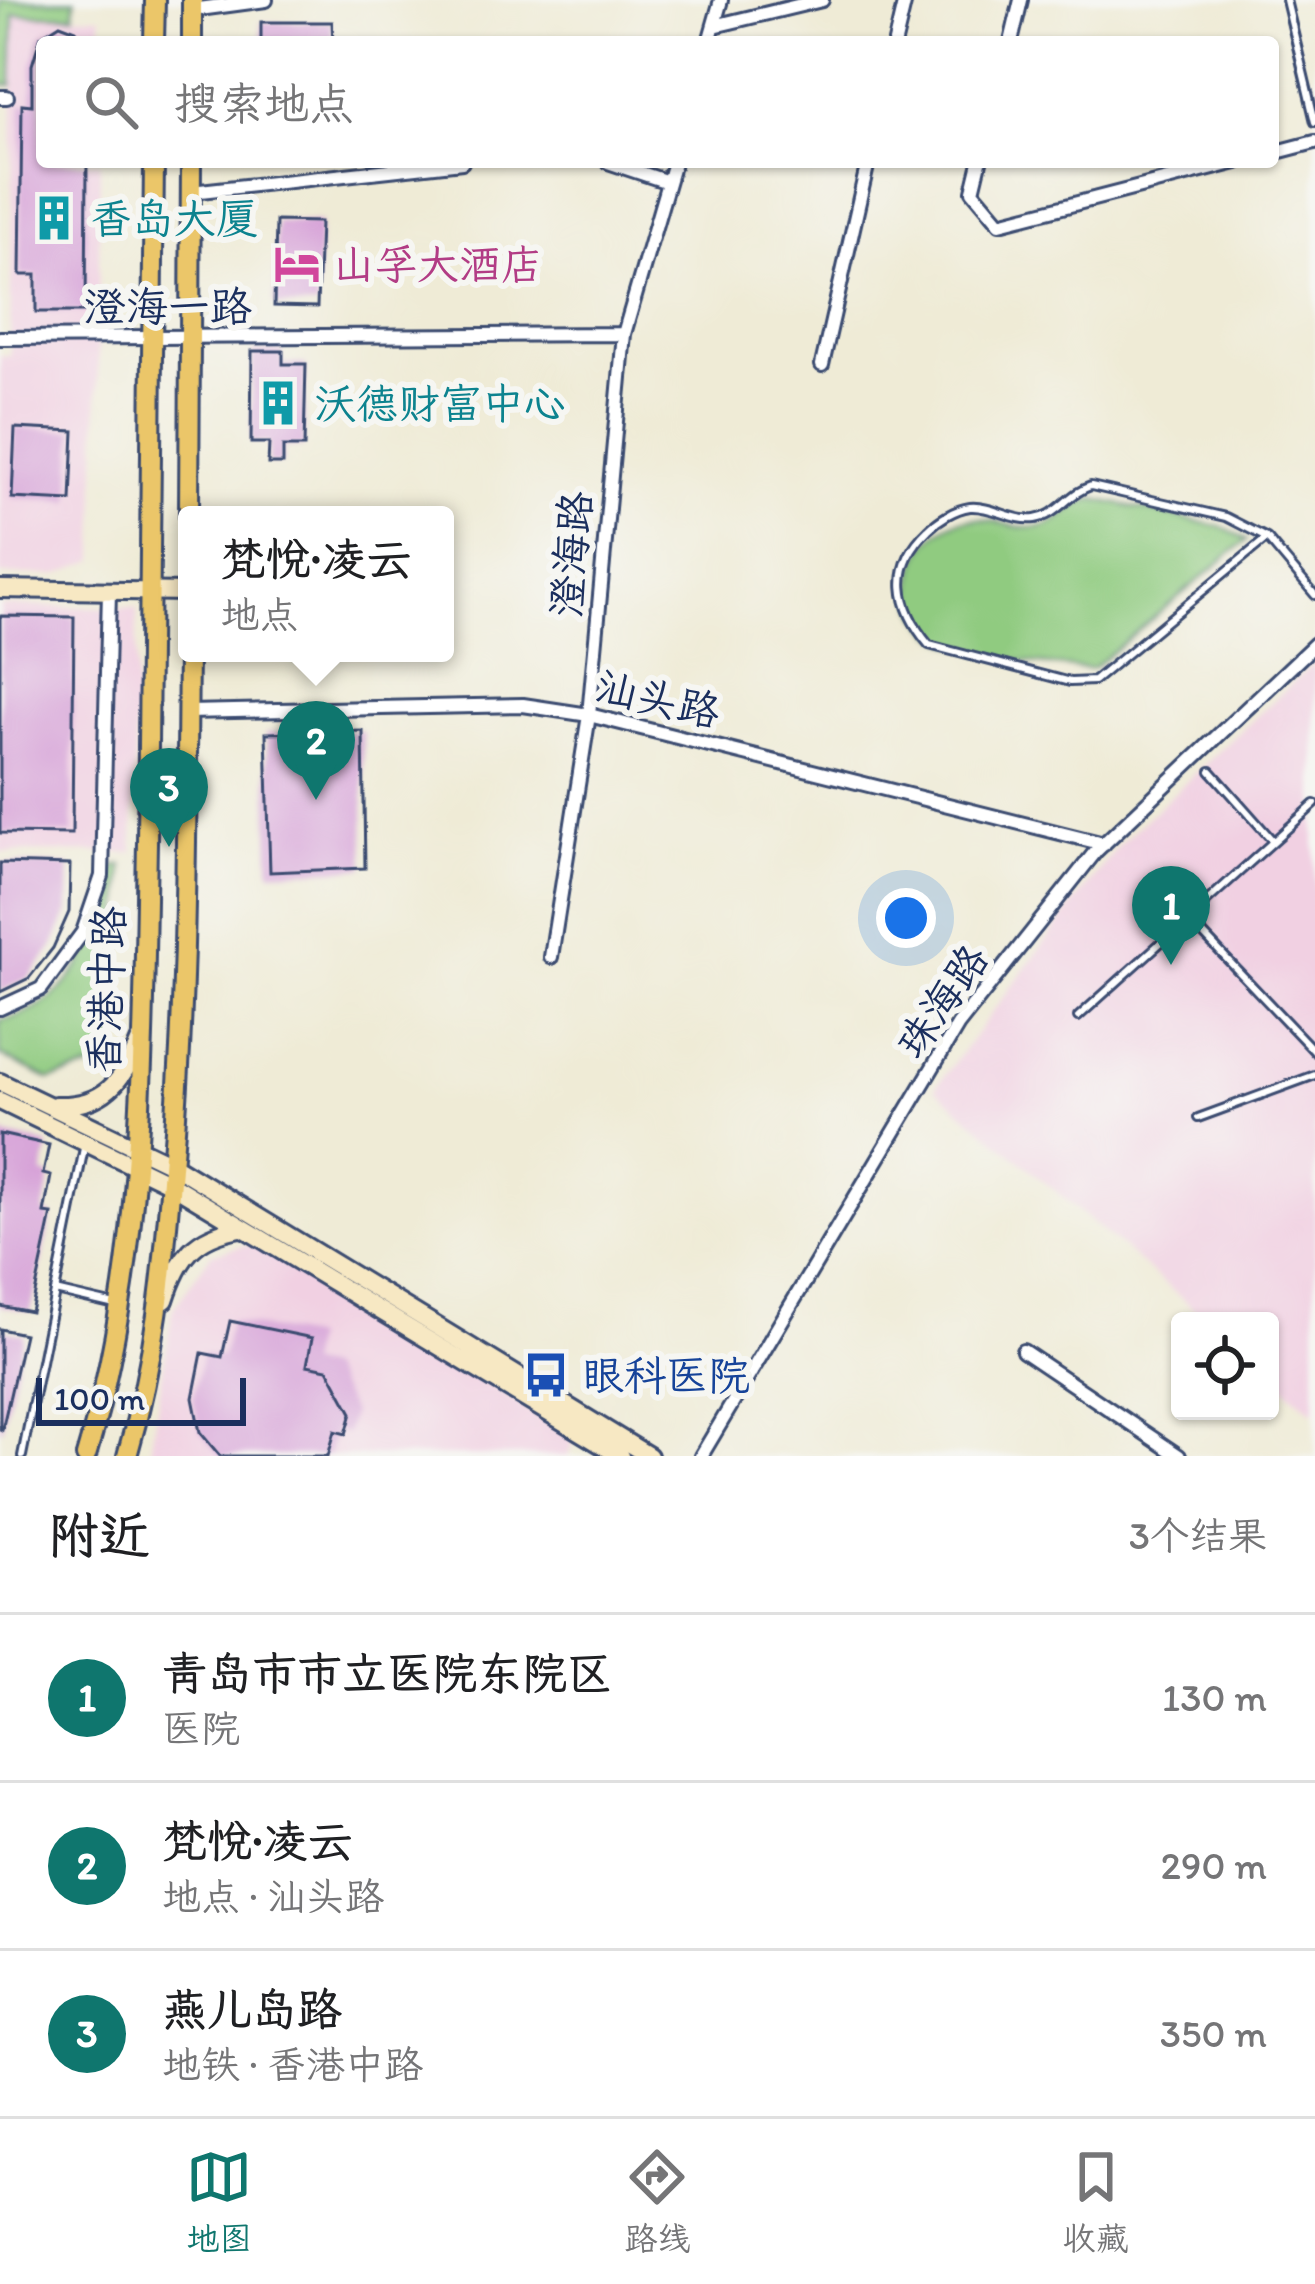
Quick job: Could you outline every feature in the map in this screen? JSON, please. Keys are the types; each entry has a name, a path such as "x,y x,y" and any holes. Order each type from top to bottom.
{"main road":[{"path":"154,36 155,0"},
{"path":"192,5 192,36"},
{"name":"香港中路","path":"86,1456 118,1306 136,1154 152,592 154,168"},
{"path":"189,506 191,168"},
{"path":"0,589 178,592"},
{"name":"香港中路","path":"128,1456 163,1306 185,1010 188,662"},
{"path":"48,1104 92,1102 113,1088 142,1034"},
{"path":"0,1082 172,1174 649,1456"},
{"path":"0,1101 85,1141 136,1154"},
{"path":"172,1174 240,1228 620,1456"},
{"path":"163,1306 176,1266 193,1244 240,1228"}],"street":[{"path":"192,5 266,0"},
{"path":"710,36 721,0"},
{"path":"713,26 821,0"},
{"path":"896,36 904,0"},
{"path":"1012,36 1021,0"},
{"path":"1279,151 1315,142"},
{"path":"191,192 407,168"},
{"path":"626,168 668,182"},
{"name":"澄海路","path":"550,957 589,715 623,334 672,168"},
{"path":"822,365 867,168"},
{"path":"979,168 973,191 1000,223 1214,168"},
{"name":"澄海一路","path":"0,338 623,334"},
{"path":"0,1008 41,989 83,932 102,876 110,591"},
{"name":"珠海路","path":"700,1456 958,1024 1104,844 1315,644"},
{"name":"汕头路","path":"187,712 524,705 589,715 1104,844"},
{"path":"1023,1351 1179,1456"}],"lane":[{"path":"1286,0 1315,122"},
{"path":"1268,538 1094,681 1070,682 929,645 912,625 903,604 900,569 913,544 939,519 970,507 1034,519 1054,512 1071,492 1091,486 1226,517 1268,538 1315,595"},
{"path":"1211,771 1274,841"},
{"path":"1078,1017 1315,804"},
{"path":"1188,918 1315,1052"},
{"path":"1198,1118 1315,1075"},
{"path":"22,1456 85,1141"},
{"path":"55,1292 118,1306"}],"shaded area":[{"path":"14,14 101,16 101,36 36,36 36,168 100,168 96,560 57,575 0,575 0,356 10,356"},
{"path":"0,606 137,608 133,853 0,852"},
{"path":"1315,662 1315,1413 1279,1382 1279,1312 1197,1312 935,1088 1120,843"},
{"path":"254,1243 377,1310 574,1440 568,1456 149,1456 173,1309 211,1254"}],"green space":[{"path":"0,0 75,0 74,15 14,14 12,85 0,84"},
{"path":"1095,499 1223,527 1247,540 1093,668 1035,663 964,648 946,641 923,621 914,599 916,567 926,546 942,529 972,519 1039,527"},
{"path":"114,866 123,866 114,1050 96,1067 50,1080 0,1055 0,1020 47,1001 81,964 103,917"}],"building":[{"path":"261,22 332,22 333,36 261,36"},
{"name":"香岛大厦","path":"60,24 80,36 41,36"},
{"name":"香岛大厦","path":"36,52 36,168 87,168 86,312 36,312 36,275 20,275 22,104 32,105"},
{"name":"山孚大酒店","path":"276,221 320,222 317,307 274,306"},
{"name":"沃德财富中心","path":"252,351 283,351 283,364 306,364 304,447 283,447 283,464 268,464 269,443 251,443"},
{"path":"15,428 74,431 71,501 12,498"},
{"path":"0,616 74,617 72,834 0,833"},
{"path":"363,731 365,868 270,872 266,733"},
{"path":"0,863 70,865 69,912 53,948 29,978 0,992"},
{"path":"0,1134 49,1145 43,1174 51,1176 44,1213 52,1214 31,1312 0,1306"},
{"path":"230,1321 312,1338 307,1365 328,1369 352,1413 346,1434 335,1431 328,1456 220,1456 200,1432 193,1398 202,1353 222,1357"},
{"path":"0,1329 24,1334 2,1430 0,1429"}],"place":[{"name":"香岛大厦","path":"54,218"},
{"name":"山孚大酒店","path":"297,264"},
{"name":"沃德财富中心","path":"278,403"},
{"name":"梵悦·凌云","path":"316,800"},
{"name":"燕儿岛路","path":"169,847"},
{"name":"青岛市市立医院东院区","path":"1171,965"},
{"name":"眼科医院","path":"546,1375"}]}
